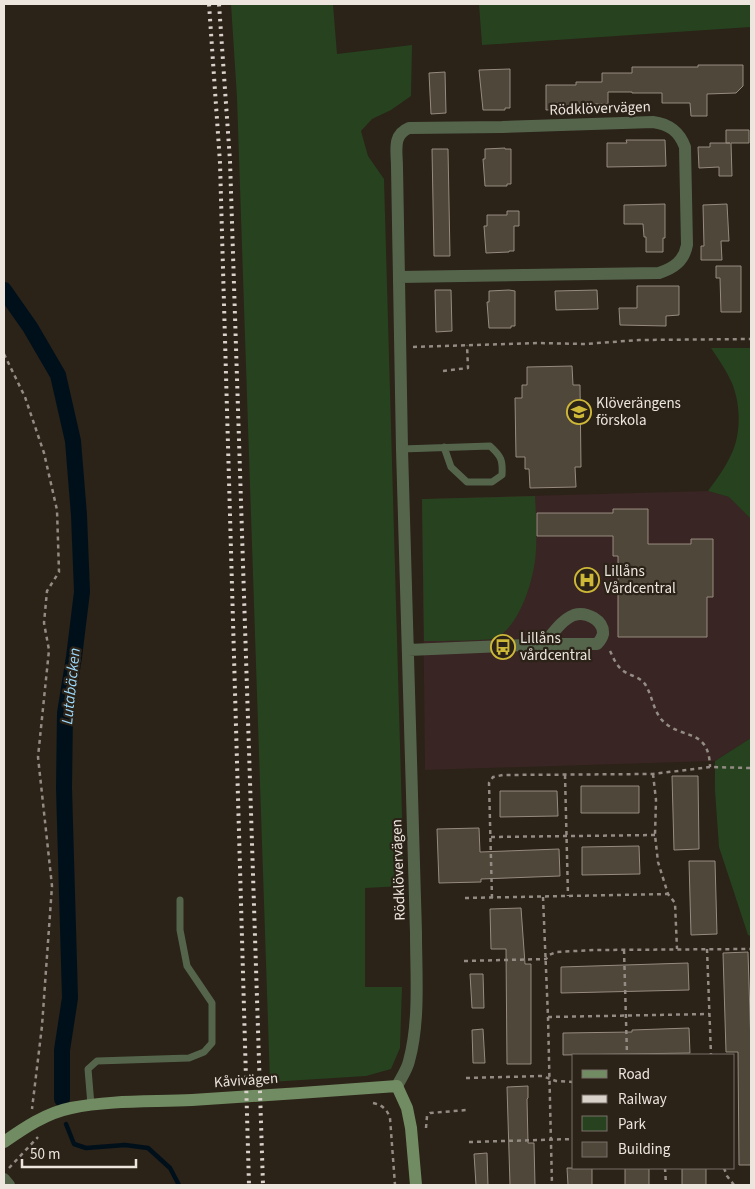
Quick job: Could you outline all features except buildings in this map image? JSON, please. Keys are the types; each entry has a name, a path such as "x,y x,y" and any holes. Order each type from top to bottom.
{"street":[{"name":"Rödklövervägen","path":"397,1086 409,1063 413,1040 416,998 416,932 402,449 400,348 399,278 397,138 401,131 409,128 653,122 664,123 672,128 682,140 685,147 687,245 681,260 671,269 659,273 399,278"},
{"path":"408,650 597,644 603,636 603,628 594,618 584,614 575,614 566,619 543,645"},
{"name":"Kåvivägen","path":"4,1142 19,1131 39,1127 69,1108 91,1105 397,1086"},
{"path":"397,1086 409,1115 416,1185"},
{"path":"4,1179 9,1185"}],"lane":[{"path":"402,449 444,447 490,446 497,452 503,462 502,475 492,482 467,482 451,468 444,447"},
{"path":"91,1105 88,1069 96,1061 189,1058 204,1052 212,1043 212,1003 187,966 180,930 180,900"}],"path":[{"path":"400,348 538,343 585,344 639,340 751,339"},
{"path":"443,371 468,368 467,345"},
{"path":"4,354 25,397 44,452 57,510 59,572 47,591 46,599 44,623 49,650 38,757 52,886 43,1017 31,1110 39,1127 4,1172"},
{"path":"597,644 608,648 623,671 635,676 646,686 656,712 664,722 702,741 707,751 710,767"},
{"path":"492,898 489,783 493,778 503,775 653,774 710,767 751,768"},
{"path":"653,774 656,800 655,835 658,862 668,894 674,903 677,949"},
{"path":"565,775 568,896"},
{"path":"491,837 655,835"},
{"path":"465,898 668,894"},
{"path":"543,896 552,1185"},
{"path":"707,949 711,1054"},
{"path":"546,959 548,955 556,952 751,949"},
{"path":"624,950 627,1054"},
{"path":"464,961 546,959"},
{"path":"548,1017 709,1014"},
{"path":"466,1078 542,1076 549,1080 572,1082"},
{"path":"372,1102 380,1105 388,1112 390,1118 395,1185"},
{"path":"426,1128 426,1120 430,1113 467,1110"},
{"path":"469,1142 572,1139"},
{"path":"665,1169 666,1185"},
{"path":"724,1169 734,1185"}],"shaded area":[{"name":"Lillåns Vårdcentral","path":"708,491 729,497 751,519 751,738 715,761 425,770 422,499"}],"green space":[{"path":"231,4 333,4 337,54 412,45 411,96 391,110 372,119 361,131 368,156 384,179 404,886 365,888 365,987 402,987 400,1048 391,1069 366,1076 270,1082 237,98"},
{"path":"479,4 751,4 751,27 482,45"},
{"path":"711,348 751,348 751,519 729,497 708,491 723,469 735,446 739,416 733,386"},
{"path":"535,496 536,536 533,573 525,599 513,622 505,632 496,638 462,641 424,641 422,499"},
{"path":"751,738 751,936 748,935 719,847 715,761"}],"waterway":[{"name":"Lutabäcken","path":"4,290 30,327 58,375 73,441 79,515 82,592 65,713 64,788 70,998 62,1050 62,1099"},
{"name":"Lutabäcken","path":"66,1124 74,1144 86,1148 125,1145 148,1148 170,1168 179,1185"}],"railway":[{"path":"209,4 220,163 249,1185"},
{"path":"219,4 230,161 263,1185"}],"place":[{"name":"Klöverängens förskola","path":"579,412"},
{"name":"Lillåns Vårdcentral","path":"587,580"},
{"name":"Lillåns vårdcentral","path":"503,647"}]}
